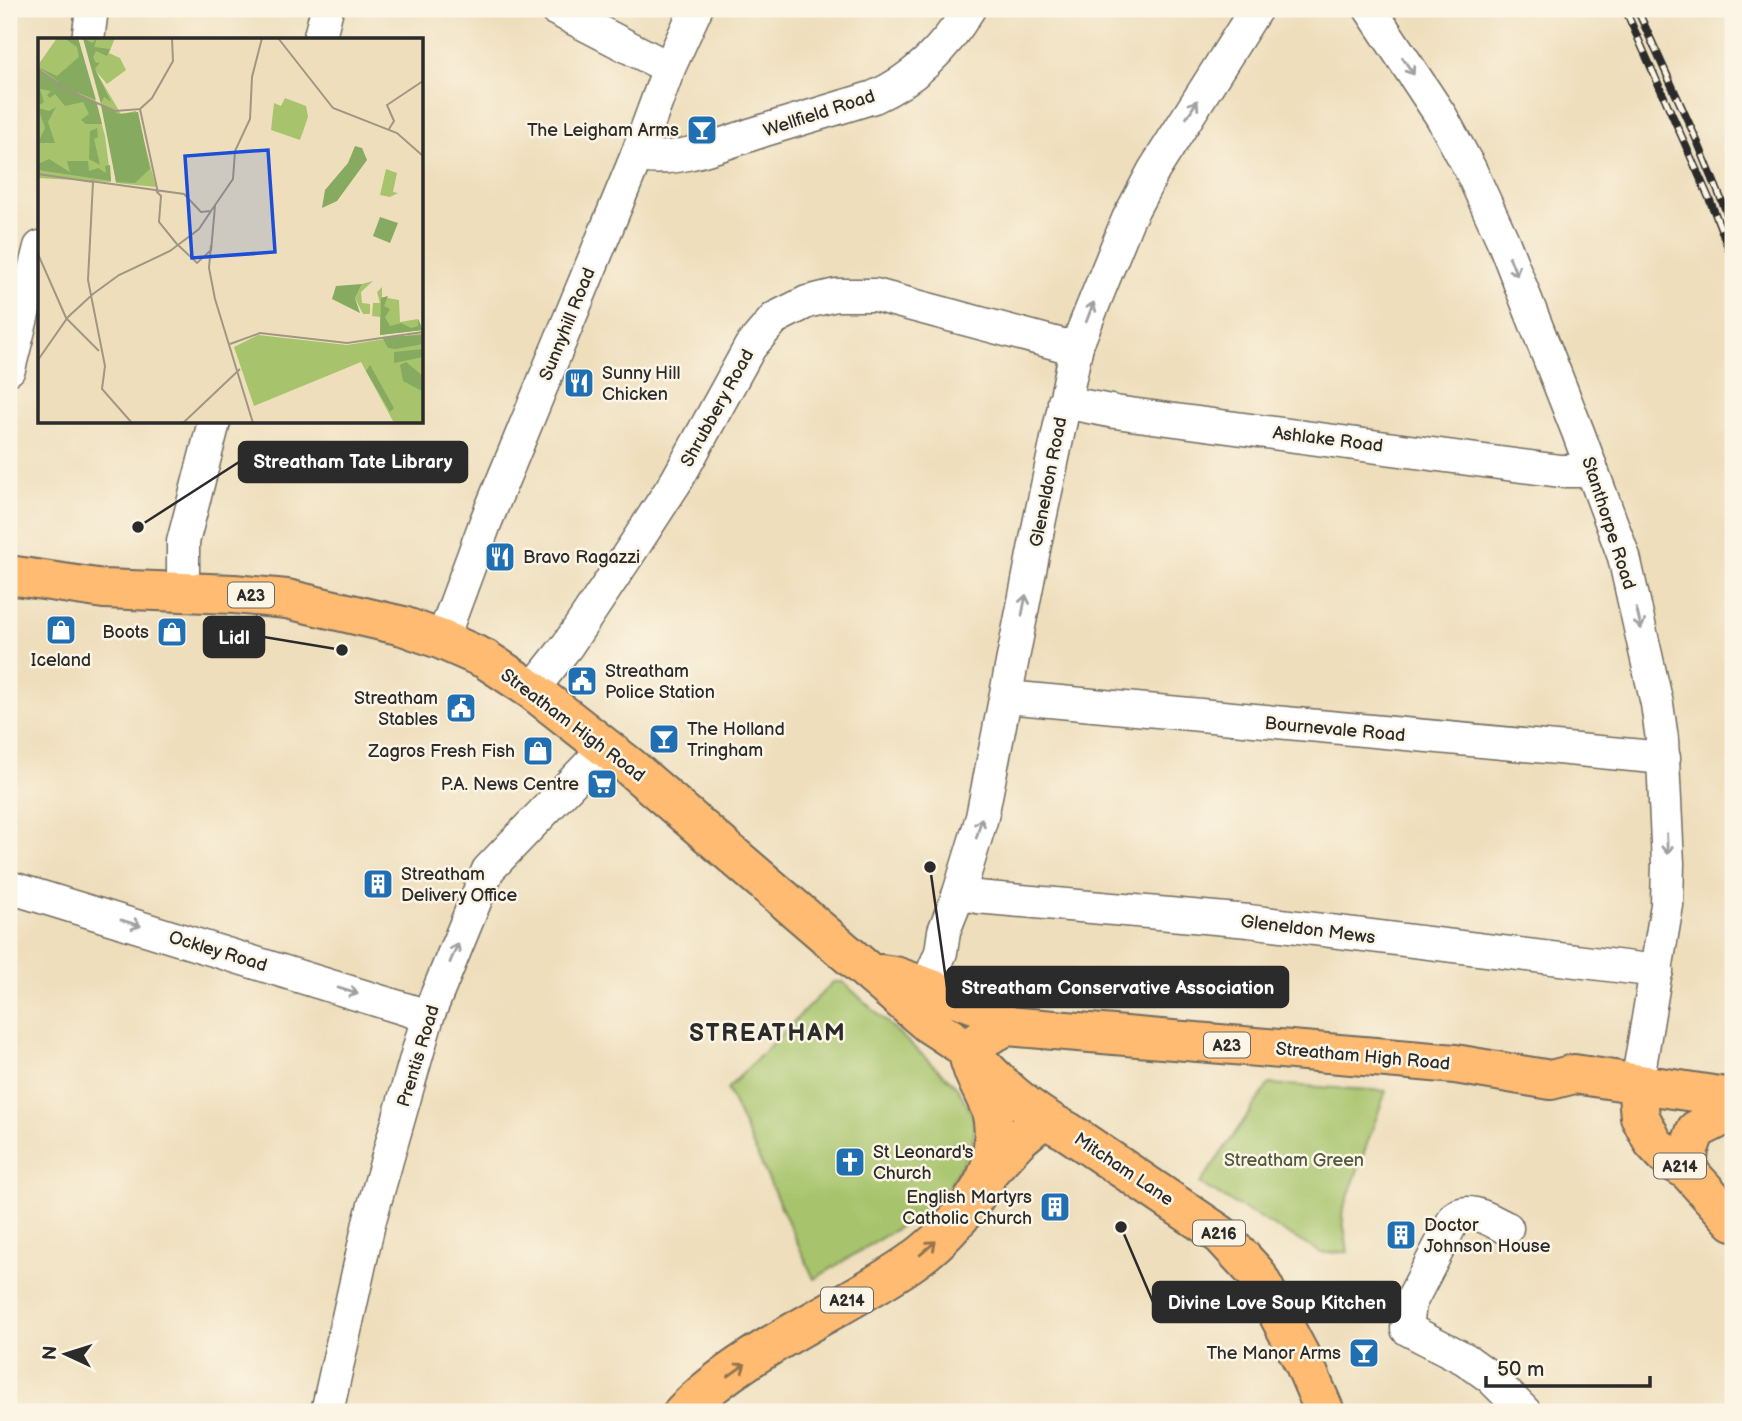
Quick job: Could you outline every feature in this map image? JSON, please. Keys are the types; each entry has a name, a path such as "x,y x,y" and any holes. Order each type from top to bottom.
{"main road":[{"name":"Streatham High Road","path":"9,575 104,589 183,591 287,599 402,626 485,659 532,690 629,766 872,972 929,1024 967,1049"},
{"name":"Streatham High Road","path":"872,972 895,976 989,1009 1007,1026 1387,1058 1455,1065 1551,1080 1574,1074 1637,1095 1727,1114"},
{"path":"967,1049 1007,1026"},
{"name":"A214","path":"683,1412 697,1398 752,1359 911,1263 950,1228 966,1209 991,1169 993,1131 990,1110 971,1069 967,1049"},
{"name":"Mitcham Lane","path":"967,1049 999,1084 1043,1119 1067,1132 1222,1235 1256,1273 1263,1285 1304,1363 1325,1412"},
{"name":"A214","path":"1637,1095 1644,1130 1653,1142 1670,1160 1687,1171 1733,1221"},
{"name":"A214","path":"1687,1171 1689,1149 1696,1130 1727,1114"},
{"path":"991,1169 1018,1139 1043,1119"}],"street":[{"path":"88,38 92,9"},
{"path":"320,38 327,9"},
{"path":"555,9 669,68"},
{"name":"Sunnyhill Road","path":"442,640 486,521 637,155 669,68 696,9"},
{"name":"Wellfield Road","path":"637,155 646,158 671,156 705,148 874,97 897,87 917,72 945,43 970,9"},
{"name":"Gleneldon Road","path":"930,989 931,976 942,952 944,931 959,893 982,817 1077,345 1128,219 1154,170 1256,9"},
{"name":"Stanthorpe Road","path":"1370,9 1441,116 1470,169 1503,241 1624,557 1657,704 1664,758 1667,905 1637,1095"},
{"path":"9,369 38,255"},
{"name":"Shrubbery Road","path":"532,690 567,646 634,546 677,480 750,347 775,318 807,302 836,295 875,295 1062,345 1077,345"},
{"name":"Ashlake Road","path":"1064,402 1115,412 1560,471 1577,471 1591,467"},
{"path":"183,591 183,542 214,424"},
{"name":"Bournevale Road","path":"1006,697 1664,758"},
{"name":"Prentis Road","path":"327,1412 369,1223 428,1016 488,870 605,748"},
{"name":"Ockley Road","path":"9,887 428,1016"},
{"name":"Gleneldon Mews","path":"959,893 977,897 1249,921 1657,971"},
{"path":"1507,1228 1473,1213 1455,1217 1410,1303 1407,1329 1465,1359 1490,1377 1525,1412"}],"green space":[{"path":"833,982 843,982 957,1087 973,1116 974,1134 971,1149 947,1189 927,1210 814,1279 727,1089"},
{"name":"Streatham Green","path":"1269,1084 1386,1091 1342,1214 1348,1252 1321,1253 1200,1184"}],"railway":[{"path":"1625,9 1709,198 1733,260"},
{"path":"1637,9 1733,228"}],"place":[{"name":"The Leigham Arms","path":"702,130"},
{"name":"Sunny Hill Chicken","path":"579,383"},
{"name":"Streatham Tate Library","path":"138,527"},
{"name":"Bravo Ragazzi","path":"500,557"},
{"name":"Iceland","path":"61,630"},
{"name":"Boots","path":"172,632"},
{"name":"Lidl","path":"342,650"},
{"name":"Streatham Police Station","path":"582,681"},
{"name":"Streatham Stables","path":"461,708"},
{"name":"The Holland Tringham","path":"664,739"},
{"name":"Zagros Fresh Fish","path":"538,751"},
{"name":"P.A. News Centre","path":"602,784"},
{"name":"Streatham Conservative Association","path":"930,867"},
{"name":"Streatham Delivery Office","path":"378,884"},
{"name":"St Leonard's Church","path":"850,1162"},
{"name":"English Martyrs Catholic Church","path":"1055,1207"},
{"name":"Divine Love Soup Kitchen","path":"1121,1227"},
{"name":"Doctor Johnson House","path":"1401,1235"},
{"name":"The Manor Arms","path":"1364,1353"}],"district":[{"name":"STREATHAM","path":"768,1033"}]}
